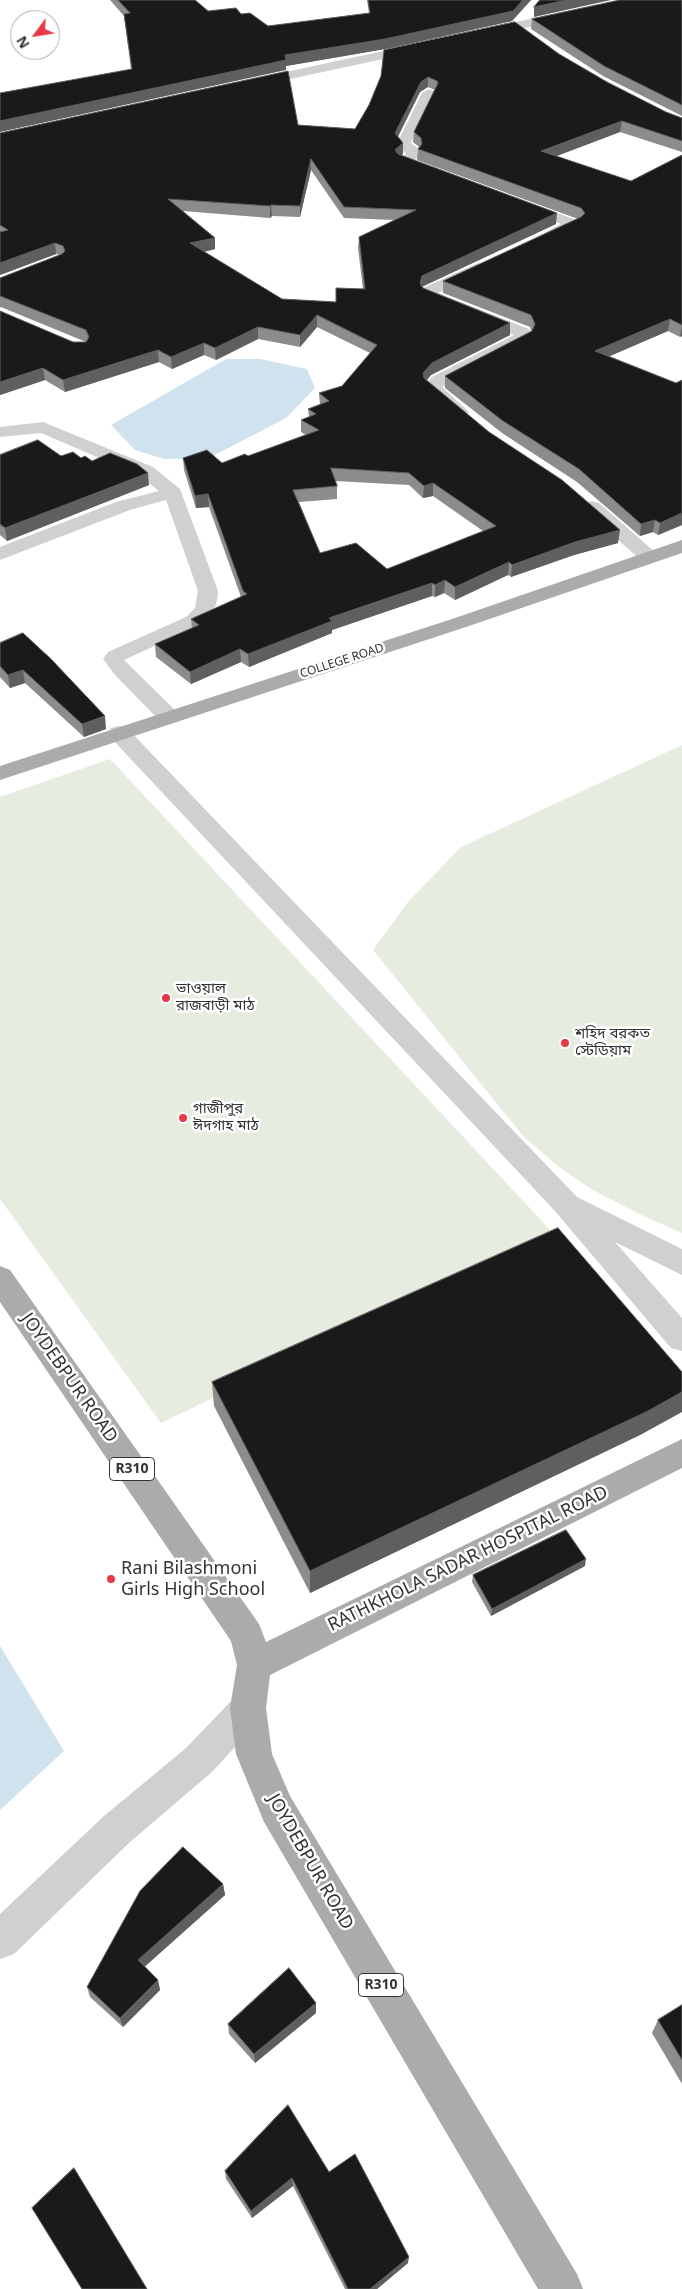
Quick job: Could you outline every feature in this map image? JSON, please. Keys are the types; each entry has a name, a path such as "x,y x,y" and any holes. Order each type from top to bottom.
{"main road":[{"name":"COLLEGE ROAD","path":"0,773 462,622 682,546"},
{"name":"JOYDEBPUR ROAD","path":"0,1278 247,1635 254,1665 248,1708 254,1754 277,1809 562,2289"},
{"name":"RATHKHOLA SADAR HOSPITAL ROAD","path":"254,1665 682,1453"}],"street":[{"path":"468,36 637,0"},
{"path":"517,26 534,6"},
{"path":"517,26 531,38"},
{"path":"244,85 429,45"},
{"path":"429,93 403,145 412,149 413,155 404,161 450,177"},
{"path":"506,198 574,224 530,245"},
{"path":"473,422 438,395 433,386 438,381 524,337 522,333 431,296 429,293 436,286 496,260"},
{"path":"0,432 43,427 146,471 173,493 208,591 208,602 204,612 193,621 115,656 113,659 123,672 169,717"},
{"path":"0,554 123,506 173,493"},
{"path":"584,500 649,557"},
{"path":"119,733 564,1202 682,1339"},
{"path":"564,1202 682,1263"},
{"path":"0,1940 118,1829 199,1760 248,1708"}],"shaded area":[{"name":"শহিদ বরকত স্টেডিয়াম","path":"682,745 682,1233 639,1214 591,1189 559,1167 523,1136 373,950 408,902 461,847"},
{"name":"ভাওয়াল রাজবাড়ী মাঠ","path":"110,759 554,1234 161,1423 0,1199 0,797"}],"water":[{"path":"226,359 260,359 307,369 315,388 286,418 209,458 164,459 135,450 111,425"},
{"path":"0,1646 64,1751 0,1810"}],"building":[{"path":"118,0 195,0 208,11 236,8 241,14 250,13 268,26 370,13 368,0 523,0 513,11 385,39 285,55 286,60 0,121 0,93 132,69 124,14 130,13"},
{"path":"540,0 567,0 534,7"},
{"path":"620,0 682,0 682,105 604,66 532,19"},
{"path":"515,22 559,54 607,82 666,112 682,118 682,141 622,121 541,151 631,181 682,155 682,325 670,319 595,351 676,383 682,380 682,513 660,523 655,520 641,524 579,469 503,421 445,376 532,331 535,324 531,315 443,281 581,217 585,213 581,208 418,149 422,144 421,138 414,132 438,83 428,77 421,82 395,133 403,143 395,150 398,154 557,213 422,276 420,283 423,288 510,323 432,363 423,373 424,378 489,432 562,480 620,530 575,542 512,565 509,562 455,587 445,580 435,585 432,583 329,618 332,621 248,654 240,649 190,672 155,644 199,625 191,619 247,594 243,591 208,494 195,496 183,458 207,450 222,463 245,454 248,456 319,430 301,420 316,414 308,409 329,401 319,393 342,386 377,345 317,315 300,335 258,327 215,348 204,343 171,357 158,350 63,380 43,368 0,382 0,311 73,342 86,342 89,337 86,330 0,296 0,278 62,254 65,251 63,246 55,243 0,263 0,232 8,230 0,225 0,133 288,71 298,125 355,129 369,105 381,76 384,50","holes":["311,159 344,207 416,210 359,237 365,289 336,288 336,302 282,299 190,243 215,238 168,199 270,206 300,206","331,468 409,473 424,486 433,483 496,526 387,569 356,543 320,553 293,490 337,486"]},
{"path":"38,440 61,456 73,452 81,458 85,456 92,461 110,453 137,464 148,473 5,528 0,524 0,455"},
{"path":"23,633 51,659 105,716 82,724 23,670 8,675 0,666 0,643"},
{"path":"558,1228 682,1372 682,1392 648,1411 310,1571 212,1382"},
{"path":"566,1530 586,1559 492,1609 473,1575"},
{"path":"183,1847 223,1884 138,1960 158,1980 120,2018 87,1987 140,1891"},
{"path":"289,1968 316,2003 254,2054 228,2024"},
{"path":"682,2005 682,2060 658,2020"},
{"path":"288,2105 329,2172 355,2154 409,2257 370,2289 348,2289 292,2178 251,2211 225,2171"},
{"path":"74,2168 147,2289 82,2289 32,2208"}],"place":[{"name":"ভাওয়াল রাজবাড়ী মাঠ","path":"166,998"},
{"name":"শহিদ বরকত স্টেডিয়াম","path":"565,1043"},
{"name":"গাজীপুর ঈদগাহ মাঠ","path":"183,1118"},
{"name":"Rani Bilashmoni Girls High School","path":"111,1579"}]}
